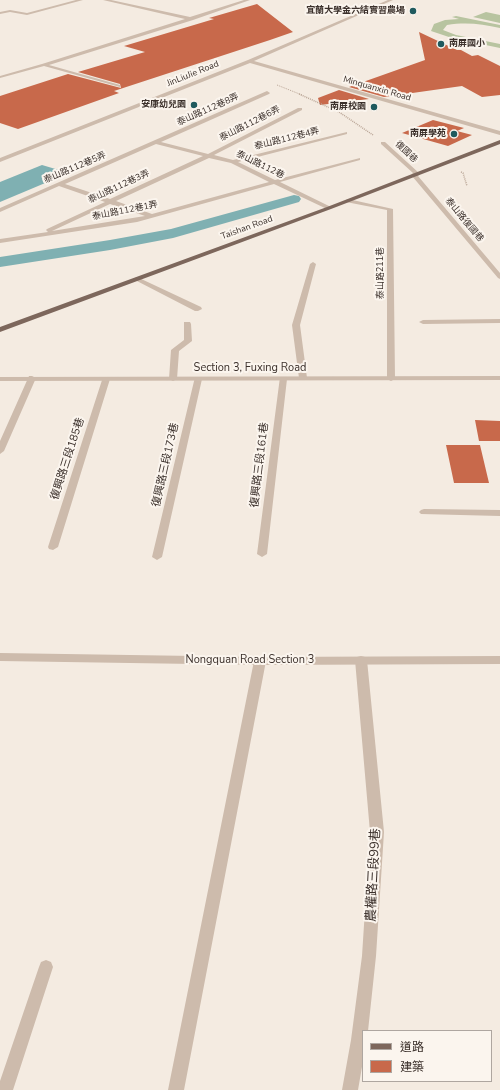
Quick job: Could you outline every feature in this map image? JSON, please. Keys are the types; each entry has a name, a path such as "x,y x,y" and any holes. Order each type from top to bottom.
{"main road":[{"name":"Taishan Road","path":"0,330 348,201 500,142"}],"street":[{"path":"0,13 10,11 27,14 81,0"},
{"path":"106,0 193,19"},
{"path":"0,77 193,19 248,0"},
{"name":"JinLiuJie Road","path":"0,160 250,61 391,0"},
{"name":"Minquanxin Road","path":"250,61 500,133"},
{"path":"44,65 118,86"},
{"name":"泰山路112巷8弄","path":"156,142 267,93"},
{"name":"泰山路112巷6弄","path":"208,156 300,109"},
{"name":"泰山路112巷4弄","path":"233,162 345,133"},
{"name":"泰山路112巷","path":"156,142 233,162 329,208"},
{"name":"泰山路112巷5弄","path":"0,210 156,142"},
{"name":"復國巷","path":"383,143 415,175"},
{"name":"泰山路112巷3弄","path":"38,235 208,156"},
{"name":"泰山路112巷1弄","path":"0,241 137,220 358,159"},
{"name":"泰山路復國巷","path":"415,175 500,277"},
{"path":"59,184 152,216"},
{"name":"泰山路211巷","path":"348,201 390,209 391,379"},
{"path":"303,378 296,325 313,264"},
{"path":"137,279 198,309"},
{"path":"423,322 500,321"},
{"path":"173,379 175,350 188,341 187,324"},
{"path":"0,451 32,378"},
{"name":"Section 3, Fuxing Road","path":"0,379 500,378"},
{"name":"復興路三段185巷","path":"53,547 106,379"},
{"name":"復興路三段173巷","path":"157,557 198,379"},
{"name":"復興路三段161巷","path":"262,554 283,379"},
{"path":"424,512 500,513"},
{"name":"Nongquan Road Section 3","path":"0,657 260,661 500,660"},
{"name":"農權路三段99巷","path":"350,1090 359,1040 369,956 377,832 361,660"},
{"path":"176,1090 260,661"},
{"path":"5,1090 46,967"}],"green space":[{"path":"486,12 500,15 500,23 473,17"},
{"path":"456,16 500,25 500,28 461,24 447,25 443,30 456,35 500,44 500,48 452,38 431,31 434,24 445,20 459,19 452,17"}],"water":[{"path":"42,165 69,173 0,202 0,182"}],"building":[{"path":"257,4 293,32 114,91 119,93 18,129 0,123 0,96 68,74 121,88 120,84 78,72 145,52 124,46 214,19 209,18"},
{"path":"419,32 457,50 461,50 472,56 478,55 500,66 500,95 482,97 462,86 384,97 349,87 425,60"},
{"path":"339,90 369,99 320,105 318,98"},
{"name":"南屏學苑","path":"433,120 464,128 457,131 472,135 448,146 402,133"},
{"path":"475,420 500,421 500,441 479,441"},
{"path":"446,445 480,445 489,483 454,483"}],"waterway":[{"path":"0,262 110,245 173,233 294,199"}],"place":[{"name":"宜蘭大學金六結實習農場","path":"413,11"},
{"name":"南屏國小","path":"441,44"},
{"name":"安康幼兒園","path":"194,105"},
{"name":"南屏校園","path":"374,107"},
{"name":"南屏學苑","path":"454,134"}]}
